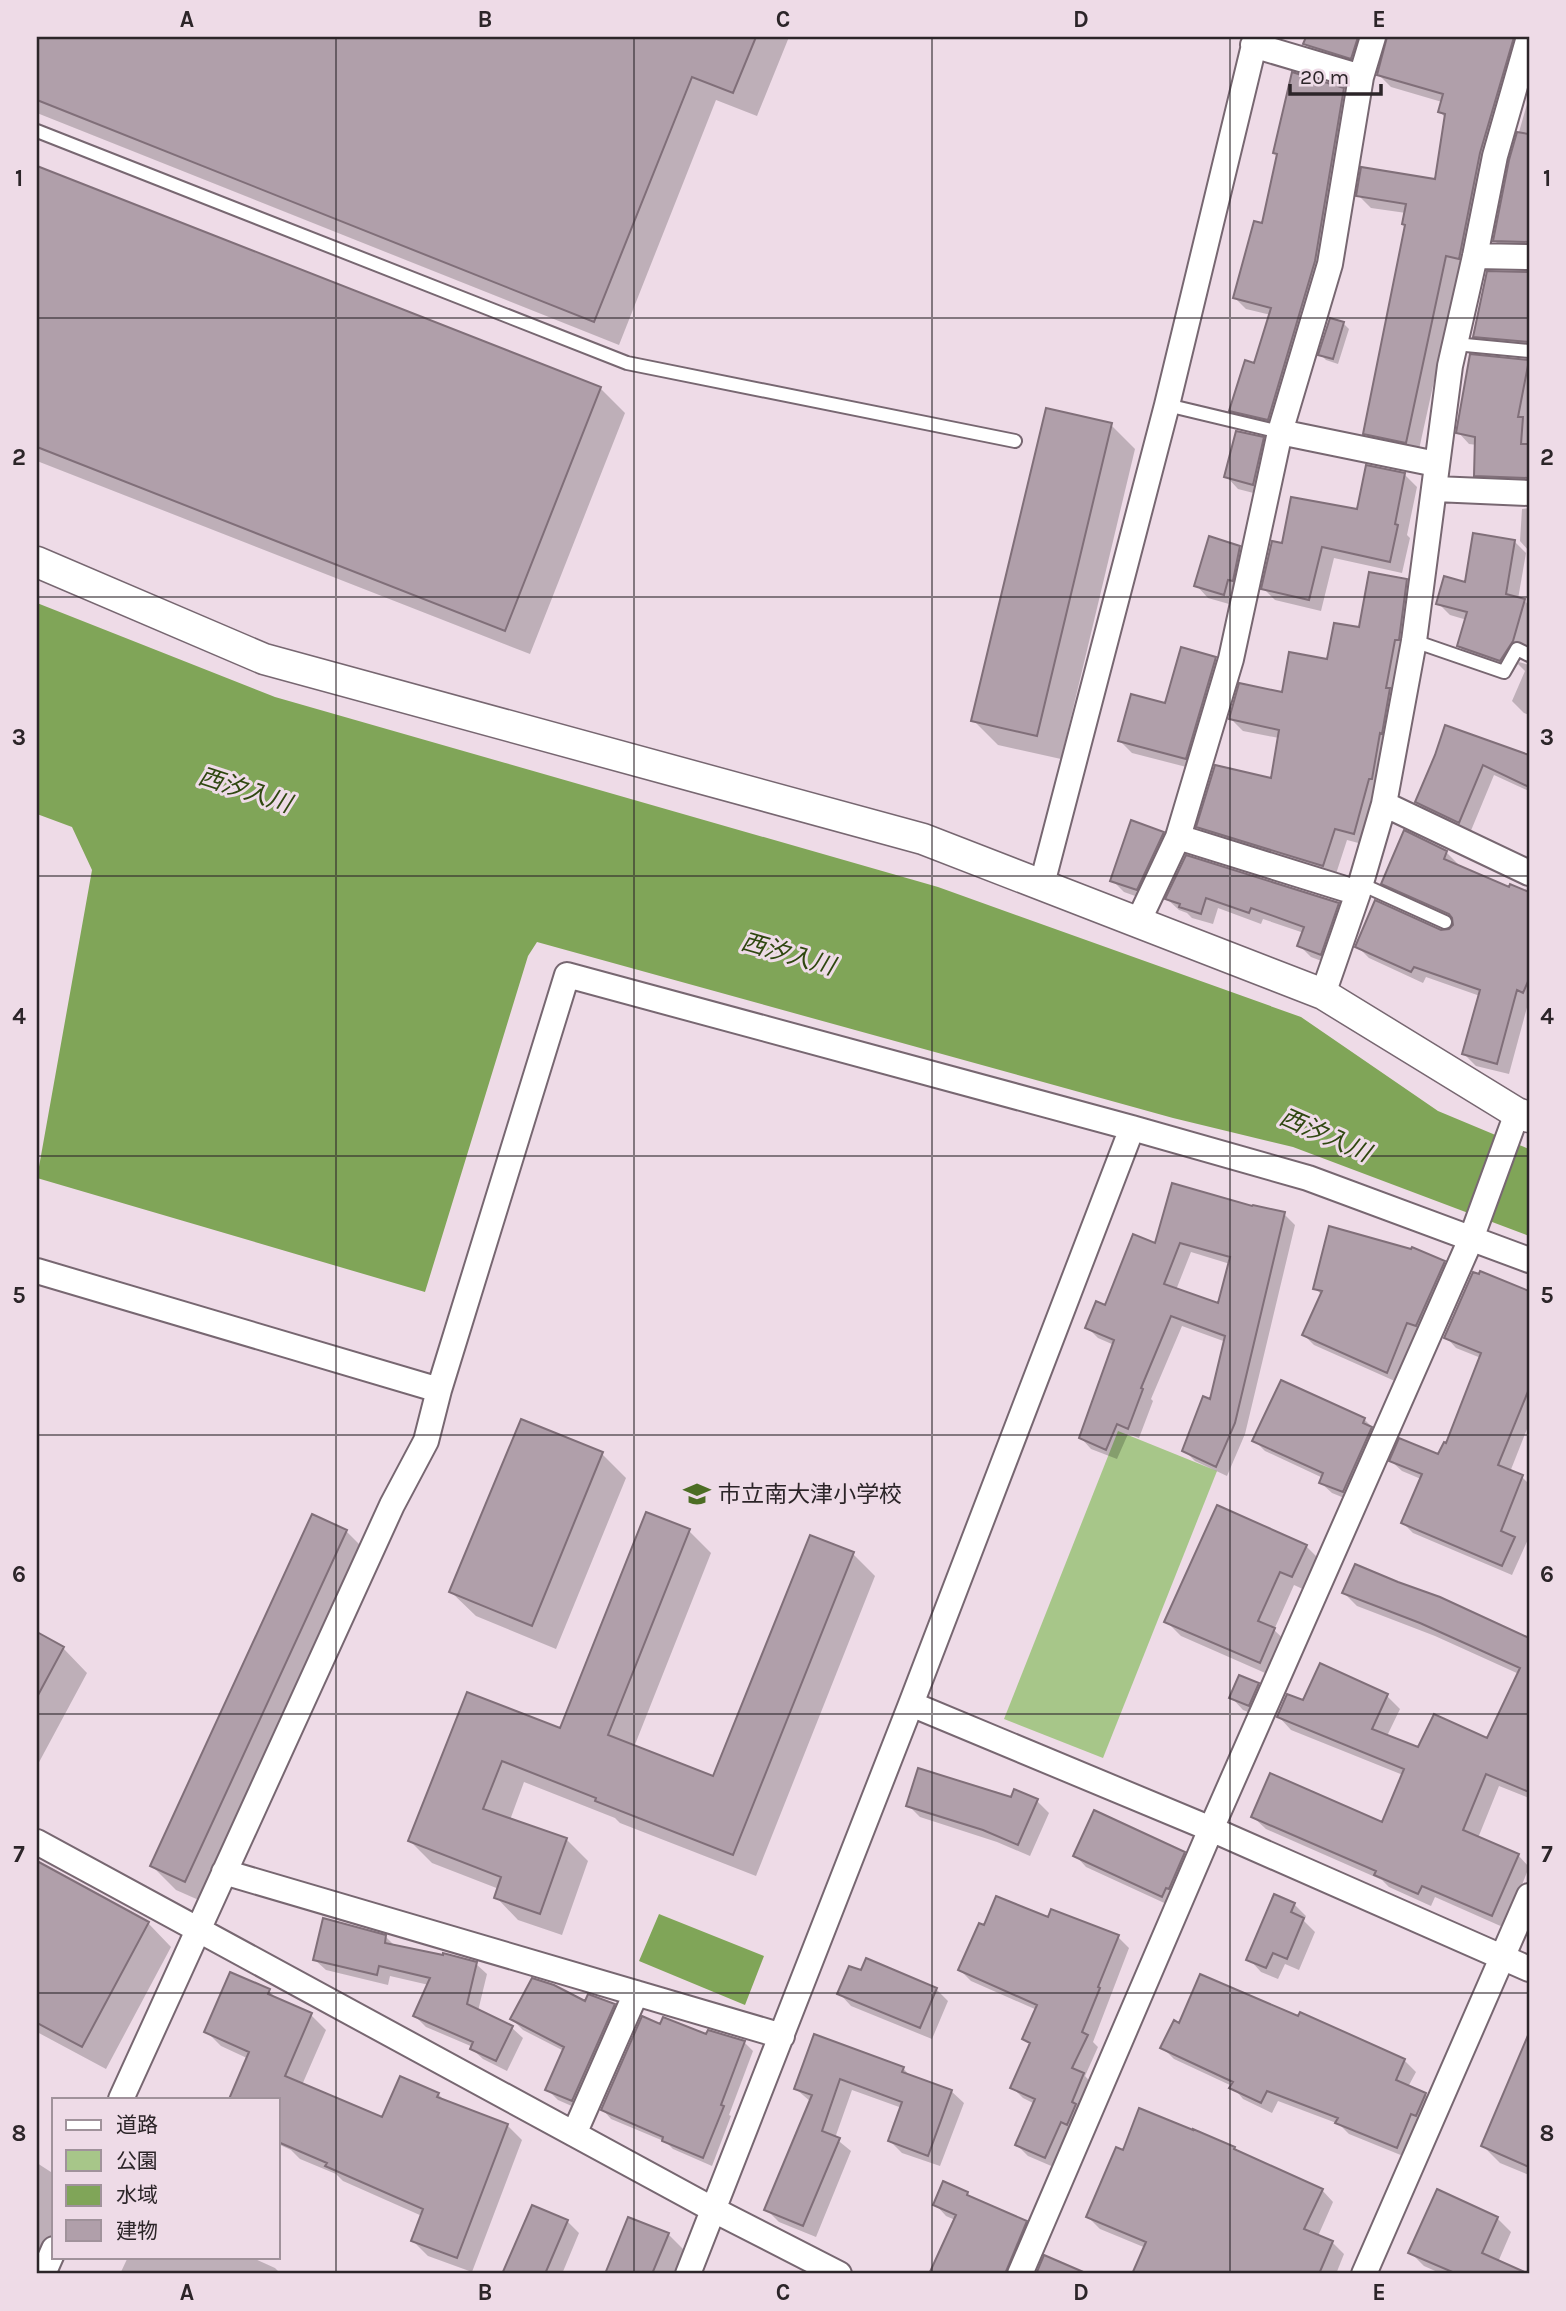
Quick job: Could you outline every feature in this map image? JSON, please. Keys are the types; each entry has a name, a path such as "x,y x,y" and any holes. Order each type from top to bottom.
{"street":[{"path":"1138,922 1178,837 1231,659 1280,432 1330,264 1361,77 1373,37"},
{"path":"1323,994 1384,804 1414,641 1436,464 1455,344 1494,156 1529,37"},
{"path":"1042,884 1167,405 1254,41 1361,77"},
{"path":"1475,256 1529,257"},
{"path":"1280,432 1436,464"},
{"path":"1435,489 1529,493"},
{"path":"37,562 264,659 923,839 1323,994 1523,1115 1020,2274"},
{"path":"1384,804 1529,873"},
{"path":"1178,837 1359,888"},
{"path":"121,2098 392,1505 426,1441 439,1390 567,975 1308,1178 1529,1260"},
{"path":"688,2274 1132,1128"},
{"path":"37,1271 439,1390"},
{"path":"911,1704 1211,1829 1529,1969"},
{"path":"37,1842 714,2210 839,2274"},
{"path":"224,1872 782,2036"},
{"path":"1364,2274 1529,1896"},
{"path":"574,2134 636,1993"},
{"path":"43,2274 52,2254"}],"lane":[{"path":"37,131 627,363 1015,441"},
{"path":"1455,344 1529,351"},
{"path":"1167,405 1280,432"},
{"path":"1414,641 1504,672 1517,649 1529,654"},
{"path":"1359,888 1445,922"}],"green space":[{"path":"1118,1431 1217,1471 1103,1758 1004,1719"}],"water":[{"name":"西汐入川","path":"37,603 275,697 938,887 1301,1017 1438,1111 1529,1149 1529,1236 1293,1147 1173,1118 537,942 528,956 425,1292 37,1178 92,870 72,827 37,814"},
{"path":"659,1914 764,1956 745,2005 639,1961"}],"building":[{"path":"37,37 756,37 733,93 692,77 594,322 37,100"},
{"path":"1306,37 1358,37 1351,59 1303,44"},
{"path":"1387,37 1514,37 1480,153 1459,259 1446,256 1406,443 1363,434 1405,225 1402,224 1406,204 1356,196 1361,167 1435,179 1445,114 1438,112 1443,94 1377,75"},
{"path":"1292,72 1344,88 1315,261 1268,420 1229,411 1245,360 1254,363 1271,308 1233,298 1254,221 1262,223 1277,154 1273,153"},
{"path":"1517,132 1529,134 1529,242 1493,241 1509,160"},
{"path":"37,166 601,387 505,631 37,447"},
{"path":"1487,271 1529,272 1529,342 1473,337"},
{"path":"1330,318 1344,322 1333,359 1318,355"},
{"path":"1470,354 1529,360 1518,417 1523,417 1521,444 1529,444 1529,478 1474,476 1475,437 1456,433"},
{"path":"1046,408 1112,423 1037,736 971,721"},
{"path":"1236,431 1264,437 1253,485 1224,477"},
{"path":"1366,465 1405,473 1390,562 1322,547 1309,600 1261,589 1272,541 1282,543 1291,497 1357,509"},
{"path":"1473,533 1515,540 1506,594 1525,599 1513,641 1500,661 1457,646 1467,612 1436,604 1444,576 1465,582"},
{"path":"1209,536 1240,546 1233,581 1228,580 1224,595 1194,586"},
{"path":"1369,572 1407,579 1399,640 1395,640 1386,688 1390,688 1382,734 1380,733 1372,779 1369,779 1354,834 1335,829 1323,866 1196,827 1215,765 1271,778 1279,730 1229,719 1239,683 1282,692 1289,652 1327,659 1334,623 1359,627"},
{"path":"1181,647 1216,657 1186,759 1118,741 1131,694 1165,703"},
{"path":"1445,725 1529,755 1529,787 1483,765 1459,823 1415,802"},
{"path":"1131,820 1164,832 1137,890 1110,881"},
{"path":"1404,830 1447,851 1444,859 1509,887 1510,884 1529,892 1529,979 1523,993 1517,990 1497,1064 1462,1054 1480,990 1414,967 1411,972 1355,947 1375,900 1441,930 1449,929 1453,925 1449,914 1381,884"},
{"path":"1186,855 1339,903 1321,955 1297,946 1304,927 1251,908 1249,913 1206,898 1201,914 1165,899"},
{"path":"1172,1183 1252,1206 1285,1212 1235,1423 1216,1467 1182,1451 1203,1396 1210,1399 1225,1336 1171,1316 1141,1388 1143,1389 1128,1429 1117,1424 1106,1450 1079,1438 1114,1340 1085,1328 1096,1301 1105,1305 1133,1234 1155,1243","holes":["1180,1243 1230,1257 1218,1303 1164,1284"]},
{"path":"1329,1226 1411,1249 1412,1247 1445,1261 1416,1326 1407,1323 1387,1373 1302,1335 1322,1291 1313,1289"},
{"path":"1480,1271 1529,1291 1529,1389 1498,1465 1523,1475 1501,1531 1515,1537 1502,1566 1401,1523 1422,1474 1389,1461 1399,1438 1438,1454 1444,1442 1446,1443 1481,1353 1444,1338 1473,1272 1479,1274"},
{"path":"1281,1380 1365,1418 1363,1423 1372,1427 1343,1492 1319,1483 1323,1473 1252,1441"},
{"path":"521,1419 603,1452 532,1626 449,1592"},
{"path":"1217,1505 1307,1545 1292,1577 1280,1572 1258,1621 1275,1628 1260,1663 1164,1622"},
{"path":"646,1512 690,1529 608,1735 713,1776 810,1535 854,1552 733,1855 502,1761 483,1809 567,1838 540,1914 494,1898 501,1877 408,1841 467,1692 560,1728"},
{"path":"312,1514 347,1530 185,1882 150,1866"},
{"path":"1355,1564 1440,1597 1529,1638 1529,1792 1486,1774 1463,1830 1519,1854 1492,1916 1422,1886 1418,1894 1374,1875 1376,1871 1251,1817 1270,1773 1382,1822 1404,1769 1277,1717 1287,1694 1303,1700 1320,1663 1388,1694 1372,1729 1418,1747 1434,1714 1487,1738 1520,1668 1420,1623 1342,1593"},
{"path":"37,1632 64,1647 37,1697"},
{"path":"1239,1675 1259,1683 1249,1706 1229,1698"},
{"path":"918,1768 1011,1797 1014,1789 1038,1799 1018,1845 983,1830 906,1806"},
{"path":"1094,1810 1185,1852 1169,1889 1166,1888 1162,1897 1073,1856"},
{"path":"37,1861 149,1922 82,2047 37,2023"},
{"path":"1274,1894 1295,1903 1291,1912 1304,1918 1287,1959 1273,1953 1266,1968 1246,1960"},
{"path":"996,1896 1048,1917 1051,1909 1119,1935 1082,2032 1088,2035 1072,2068 1084,2073 1072,2102 1076,2104 1067,2125 1061,2122 1045,2158 1015,2145 1035,2099 1010,2088 1030,2043 1022,2039 1037,2005 958,1970 979,1923 984,1925"},
{"path":"323,1918 386,1935 385,1943 477,1962 467,2004 513,2026 496,2061 470,2049 473,2042 413,2016 430,1978 379,1966 377,1975 313,1960"},
{"path":"866,1958 937,1988 920,2028 837,1994 849,1966 861,1970"},
{"path":"230,1972 270,1989 268,1994 312,2013 285,2076 382,2117 400,2076 439,2093 437,2097 508,2124 457,2258 411,2241 423,2209 325,2166 327,2163 280,2143 280,2098 229,2098 249,2052 204,2032"},
{"path":"1200,1974 1298,2016 1300,2012 1405,2059 1396,2080 1426,2093 1416,2116 1411,2114 1397,2148 1335,2123 1338,2118 1267,2091 1261,2103 1229,2088 1233,2082 1160,2048 1174,2020 1179,2023"},
{"path":"532,1978 554,1985 585,2001 588,1994 615,2004 572,2101 545,2090 564,2047 510,2019"},
{"path":"642,2016 660,2024 663,2017 706,2034 708,2030 745,2041 721,2105 724,2106 703,2158 601,2110"},
{"path":"1529,2033 1529,2167 1481,2146"},
{"path":"814,2034 904,2067 902,2072 952,2090 928,2156 888,2141 902,2102 840,2079 822,2131 840,2138 803,2226 764,2210 812,2095 794,2089"},
{"path":"1139,2108 1235,2147 1234,2149 1323,2189 1304,2229 1333,2241 1319,2274 1132,2274 1146,2242 1086,2217 1116,2147 1123,2150"},
{"path":"943,2181 968,2192 967,2195 1027,2221 1005,2274 929,2274 956,2215 933,2205"},
{"path":"1437,2189 1498,2217 1482,2253 1529,2274 1457,2274 1408,2253"},
{"path":"532,2205 568,2220 545,2274 502,2274"},
{"path":"628,2217 669,2233 652,2274 605,2274"},
{"path":"1044,2255 1088,2274 1036,2274"}],"place":[{"name":"市立南大津小学校","path":"697,1494"}]}
